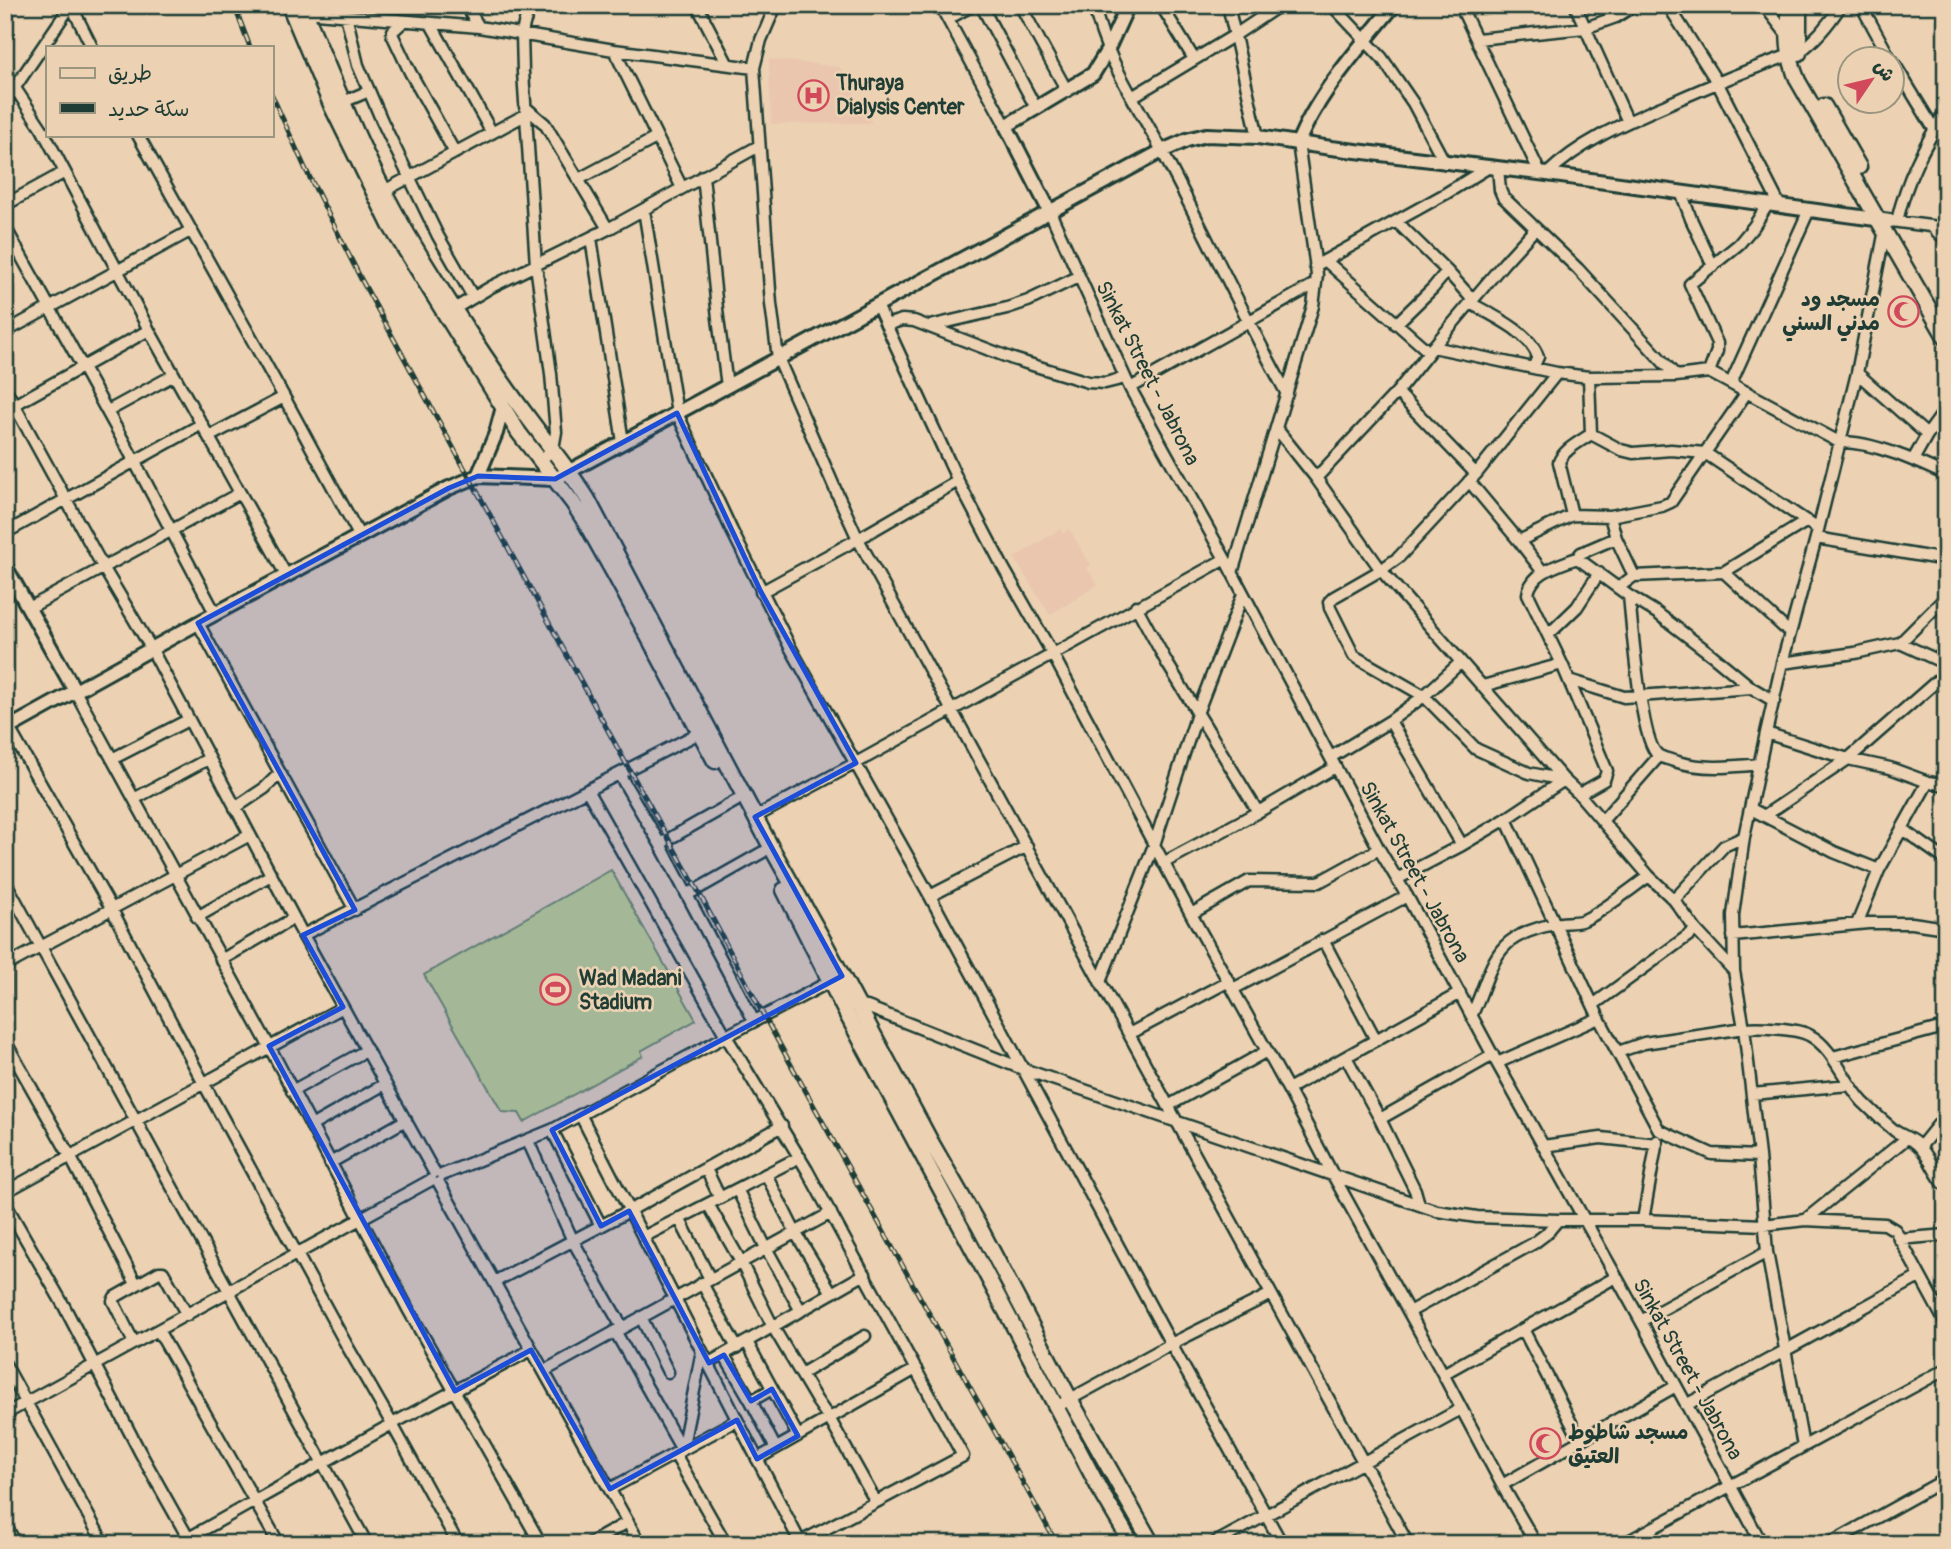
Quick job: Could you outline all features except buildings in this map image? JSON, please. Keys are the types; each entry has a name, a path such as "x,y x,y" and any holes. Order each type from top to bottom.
{"main road":[{"path":"289,5 332,107 380,206 408,256 471,345 570,471 587,498 704,730 736,801 812,943 836,979"},
{"path":"1790,5 1794,54 1888,223 1946,319"},
{"path":"1793,36 1799,5"},
{"path":"304,9 384,191 417,251 454,309 503,407 524,441 573,503 605,555 755,817 1056,1407 1132,1544"},
{"path":"1888,223 1946,338"},
{"path":"850,1007 979,1226 1070,1399 1152,1544"}],"street":[{"path":"5,15 11,5"},
{"path":"5,102 71,5 92,46"},
{"path":"466,5 479,27"},
{"path":"531,5 522,34 525,111 536,265 556,432 553,449 540,461"},
{"path":"697,5 727,63"},
{"path":"776,5 761,40 754,68 771,304 778,358 858,539 1408,1544"},
{"path":"940,5 1050,212"},
{"path":"948,19 973,5"},
{"path":"981,5 1036,108"},
{"path":"1020,5 1067,90"},
{"path":"1068,5 1095,7 1107,51 1162,151 1247,321 1287,394"},
{"path":"1006,126 1094,74 1128,5"},
{"path":"1161,5 1194,59"},
{"path":"1228,5 1258,136"},
{"path":"1132,97 1280,5"},
{"path":"1332,5 1382,58 1413,103 1445,163"},
{"path":"1232,573 1313,306 1315,267 1298,143 1305,127 1348,63 1394,5"},
{"path":"1460,5 1543,174"},
{"path":"1575,5 1628,122"},
{"path":"1477,39 1585,28 1616,17 1635,5"},
{"path":"1668,5 1717,82 1774,205"},
{"path":"1763,5 1793,36"},
{"path":"1543,174 1578,148 1628,122 1717,82 1794,54 1824,30 1841,5"},
{"path":"1861,5 1883,46"},
{"path":"304,9 479,27 614,50 754,68"},
{"path":"346,15 358,65 369,91 438,236 473,297"},
{"path":"404,21 392,34 455,153"},
{"path":"431,24 492,133"},
{"path":"614,50 682,188"},
{"path":"1906,84 1934,129"},
{"path":"15,88 45,127"},
{"path":"343,102 369,91"},
{"path":"1803,1446 1767,1252 1752,1094 1734,971 1733,915 1744,837 1766,733 1857,373 1888,223 1904,194 1914,167 1946,110"},
{"path":"384,191 492,133 525,111"},
{"path":"525,111 545,124 608,229"},
{"path":"458,1544 202,1082 111,908 7,729 150,648 431,496 478,476 555,479 1162,151 1206,135 1258,136 1445,163 1681,192 1888,223 1946,228"},
{"path":"49,136 117,271 286,575"},
{"path":"139,136 359,536"},
{"path":"579,179 656,138"},
{"path":"454,309 644,210 759,146"},
{"path":"1315,267 1493,168"},
{"path":"1493,168 1503,197 1578,269 1676,376"},
{"path":"5,205 65,172"},
{"path":"703,176 727,386"},
{"path":"1681,192 1690,219 1713,266"},
{"path":"1709,372 1717,351 1717,343 1690,284 1739,244 1774,205"},
{"path":"644,210 677,413 761,592 1283,1544"},
{"path":"1731,383 1809,210"},
{"name":"Sinkat Street - Jabrona","path":"1050,212 1127,383 1225,559 1379,849 1642,1321 1762,1544"},
{"path":"1397,222 1447,271 1472,302 1505,321 1533,348 1538,357 1533,368"},
{"path":"1930,225 1946,240"},
{"path":"5,227 108,411 215,613"},
{"path":"1316,478 1397,392 1535,229"},
{"path":"5,332 190,231"},
{"path":"591,238 623,442"},
{"path":"1326,261 1396,324 1431,349 1589,377 1676,376 1709,372 1839,442 1853,442 1913,460 1946,475"},
{"path":"1396,324 1447,271"},
{"path":"930,326 1007,308 1078,277"},
{"path":"886,325 908,320 1013,359 1088,382 1127,383 1315,284"},
{"path":"877,305 958,481 1004,569 1536,1544"},
{"path":"10,407 149,330"},
{"path":"1557,373 1472,477 1399,557 1329,602 1354,656 1424,696 1476,749 1529,774 1564,780"},
{"path":"1857,373 1927,435"},
{"path":"108,411 174,374"},
{"path":"1589,377 1591,434"},
{"path":"5,388 10,407 67,499 150,648 303,935 640,1544"},
{"path":"1397,392 1472,477 1542,572"},
{"path":"1519,541 1572,515 1610,516 1642,511 1671,502 1747,392"},
{"path":"210,436 284,397"},
{"path":"478,476 496,433 503,407"},
{"path":"1913,460 1946,409"},
{"path":"5,533 202,424"},
{"path":"1276,428 1316,478 1381,570 1734,971"},
{"path":"1591,434 1621,450 1633,453 1671,450 1704,453 1807,521 1817,533 1946,560"},
{"path":"1572,515 1559,462 1561,456 1591,434"},
{"path":"761,592 958,481"},
{"path":"29,608 240,493"},
{"path":"1610,516 1616,538 1634,576"},
{"path":"1619,587 1634,576 1724,572 1807,521"},
{"path":"1579,794 1604,780 1607,771 1549,634 1528,594 1529,586 1542,572 1616,538"},
{"path":"1577,558 1629,596 1657,612 1752,688 1774,701"},
{"path":"755,817 1225,559"},
{"path":"5,566 269,1046 360,1219 541,1544"},
{"path":"1724,572 1790,633"},
{"path":"1549,634 1577,607 1599,573"},
{"path":"1100,982 1154,845 1198,711 1242,594"},
{"path":"1629,596 1640,696 1653,749 1659,756 1704,768 1760,764"},
{"path":"1782,663 1855,653 1900,643 1946,597"},
{"path":"1136,606 1167,663 1258,812"},
{"path":"198,622 355,910"},
{"path":"1900,643 1946,664"},
{"path":"1163,863 1258,812 1333,762 1424,696 1461,662"},
{"path":"1483,686 1562,664"},
{"path":"1764,816 1848,759 1946,673"},
{"path":"1569,680 1625,698 1752,688"},
{"path":"112,759 188,720"},
{"path":"1390,721 1462,845"},
{"path":"303,935 704,730"},
{"path":"1766,733 1848,759 1946,785"},
{"path":"1602,821 1659,756"},
{"path":"134,799 208,759"},
{"path":"235,808 265,788 280,772"},
{"path":"619,774 660,844 754,1021"},
{"path":"1397,879 1506,819 1564,780"},
{"path":"1857,924 1879,870 1928,782"},
{"path":"581,1116 709,1363 798,1543 963,1456 800,1157 726,1036 587,790"},
{"path":"660,844 736,801"},
{"path":"1751,809 1834,852 1879,870"},
{"path":"1506,819 1599,1018 1659,1130 1643,1220"},
{"path":"1902,829 1946,860"},
{"path":"5,966 250,835"},
{"path":"1674,901 1724,846 1744,837"},
{"path":"930,896 1027,846"},
{"path":"1191,914 1248,881 1319,882 1379,849"},
{"path":"687,895 763,852"},
{"path":"197,917 271,875"},
{"path":"1472,1014 1497,955 1506,944 1522,935 1554,924 1581,921 1592,916 1649,876"},
{"path":"5,881 367,1544"},
{"path":"1129,1034 1407,896"},
{"path":"221,960 294,918"},
{"path":"1733,936 1857,924 1912,923 1946,928"},
{"path":"1593,1005 1696,930"},
{"path":"1323,940 1376,1040"},
{"path":"5,975 5,1000"},
{"path":"5,1414 436,1178 528,1141 581,1116 836,979"},
{"path":"1288,1088 1460,993"},
{"path":"5,1192 343,1007"},
{"path":"850,1007 867,1007 1023,1069 1437,1211 1478,1217 1558,1220 1764,1225 1805,1220 1885,1224 1895,1230 1946,1324"},
{"path":"1380,1119 1495,1059 1599,1018"},
{"path":"1618,1052 1638,1044 1744,1028 1801,1032 1815,1039 1833,1057 1849,1085 1878,1117 1920,1147 1946,1186"},
{"path":"1833,1057 1937,1029 1946,1033"},
{"path":"5,1041 70,1156 136,1284"},
{"path":"292,1091 367,1050"},
{"path":"1168,1106 1267,1051"},
{"path":"1346,1057 1380,1119 1415,1191 1419,1205"},
{"path":"310,1126 385,1084"},
{"path":"1752,1094 1849,1085"},
{"path":"1920,1147 1946,1115"},
{"path":"330,1163 405,1120"},
{"path":"494,1282 782,1126"},
{"path":"552,1130 601,1226"},
{"path":"1659,1130 1712,1154 1759,1156"},
{"path":"1543,1146 1601,1138 1657,1144"},
{"path":"1805,1220 1907,1138"},
{"path":"528,1141 573,1241 726,1544"},
{"path":"643,1237 800,1157"},
{"path":"706,1169 720,1198"},
{"path":"766,1174 795,1232 832,1293"},
{"path":"737,1189 801,1311"},
{"path":"5,1203 96,1364 140,1452 190,1541"},
{"path":"708,1204 774,1327 876,1502"},
{"path":"544,1371 831,1213"},
{"path":"679,1218 706,1281 798,1436"},
{"path":"1409,1312 1534,1243 1558,1220"},
{"path":"1899,1239 1946,1235"},
{"path":"1642,1321 1767,1252"},
{"path":"134,1343 113,1301 136,1284 163,1272 187,1315"},
{"path":"709,1363 865,1274"},
{"path":"1443,1374 1616,1277"},
{"path":"1686,1405 1919,1277"},
{"path":"1056,1407 1171,1344 1271,1294"},
{"path":"641,1317 668,1372"},
{"path":"1523,1329 1580,1440"},
{"path":"158,1331 279,1544"},
{"path":"801,1374 865,1336"},
{"path":"178,1544 190,1541 255,1500 531,1350"},
{"path":"679,1452 702,1351"},
{"path":"723,1355 774,1445"},
{"path":"5,1364 104,1544"},
{"path":"1623,1544 1946,1368"},
{"path":"757,1459 916,1369"},
{"path":"1502,1485 1676,1386"},
{"path":"751,1401 772,1389"},
{"path":"1213,1544 1461,1409"},
{"path":"610,1489 737,1420"},
{"path":"1829,1544 1946,1479"},
{"path":"589,1544 628,1522"},
{"path":"5,1524 16,1544"}],"highlighted area":[{"path":"677,413 761,592 856,763 755,817 842,976 552,1130 601,1226 629,1211 709,1363 724,1355 751,1401 772,1389 798,1436 757,1459 737,1420 610,1489 531,1350 455,1391 269,1046 343,1007 303,935 355,910 198,623 449,488 478,476 555,479"}],"shaded area":[{"name":"Thuraya Dialysis Center","path":"769,59 840,67 872,123 771,124"},
{"path":"1060,529 1063,533 1069,529 1091,565 1087,568 1098,585 1050,615 1014,558"}],"green space":[{"name":"Wad Madani Stadium","path":"611,870 696,1020 641,1051 643,1056 524,1122 519,1113 502,1112 424,975"}],"railway":[{"path":"234,5 250,46"},
{"path":"273,97 361,279 697,889 764,1016 1057,1544"}],"place":[{"name":"Thuraya Dialysis Center","path":"813,95"},
{"name":"مسجد ود مدني السني","path":"1903,311"},
{"name":"Wad Madani Stadium","path":"556,990"},
{"name":"مسجد شاطوط العتيق","path":"1545,1444"}]}
